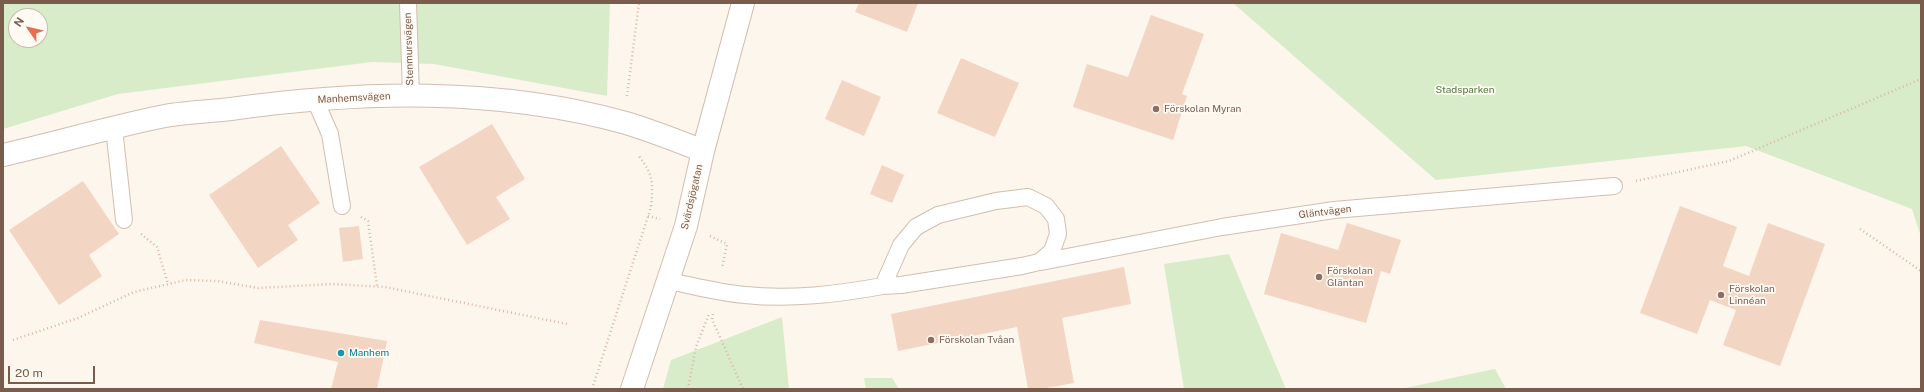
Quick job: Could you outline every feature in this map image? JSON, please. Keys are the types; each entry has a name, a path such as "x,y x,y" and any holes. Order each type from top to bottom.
{"street":[{"name":"Svärdsjögatan","path":"632,389 686,226 703,151 743,3"},
{"name":"Manhemsvägen","path":"3,155 162,116 291,101 411,96 469,97 571,111 646,129 703,151"}],"lane":[{"name":"Stenmursvägen","path":"408,3 411,96"},
{"path":"315,100 330,134 342,206"},
{"path":"114,128 124,220"},
{"name":"Gläntvägen","path":"669,281 746,295 806,296 849,292 1022,266 1222,227 1334,210 1614,186"},
{"path":"883,286 901,245 916,227 938,215 996,201 1028,197 1046,206 1056,219 1058,234 1052,251 1039,262"}],"path":[{"path":"1614,186 1729,161 1921,80"},
{"path":"342,206 368,221 377,286"},
{"path":"592,389 651,207"},
{"path":"124,220 158,247 168,284"},
{"path":"686,226 727,244 712,319 744,389"},
{"path":"1860,228 1921,271"},
{"path":"12,340 78,318 134,292 186,280 217,281 258,288 332,284 377,286 567,324"},
{"path":"688,389 696,347 718,291"}],"green space":[{"path":"3,3 610,3 607,96 434,64 372,62 118,94 3,129"},
{"name":"Stadsparken","path":"1233,3 1921,3 1921,237 1912,209 1746,146 1436,180"},
{"path":"1229,254 1286,389 1184,389 1164,264"},
{"path":"782,317 789,389 663,389 671,360"},
{"path":"1494,369 1506,389 1401,389"},
{"path":"864,378 892,378 899,389 866,389"}],"building":[{"path":"859,3 918,3 907,32 855,12"},
{"path":"1151,15 1204,34 1182,94 1187,96 1173,140 1073,107 1087,64 1128,77"},
{"path":"961,58 1019,83 995,137 937,113"},
{"path":"842,80 881,97 864,136 825,119"},
{"path":"492,124 525,179 496,197 510,219 467,245 419,167"},
{"path":"281,146 320,203 288,225 298,240 258,268 209,195"},
{"path":"882,165 904,175 892,203 870,194"},
{"path":"83,181 119,234 89,255 102,276 59,305 9,230"},
{"path":"1680,206 1737,227 1723,266 1749,276 1768,223 1825,244 1780,366 1723,345 1736,310 1710,300 1697,334 1640,313"},
{"path":"1347,223 1401,240 1390,274 1381,271 1366,323 1264,294 1281,233 1338,250"},
{"path":"359,226 363,259 343,262 339,228"},
{"path":"1124,267 1131,304 1062,318 1074,383 1041,389 1028,389 1017,327 898,351 891,314"},
{"name":"Manhem","path":"260,320 387,341 377,389 331,389 338,362 254,343"}],"place":[{"name":"Förskolan Myran","path":"1156,109"},
{"name":"Förskolan Gläntan","path":"1319,277"},
{"name":"Förskolan Linnéan","path":"1721,295"},
{"name":"Förskolan Tvåan","path":"931,340"},
{"name":"Manhem","path":"341,353"}]}
